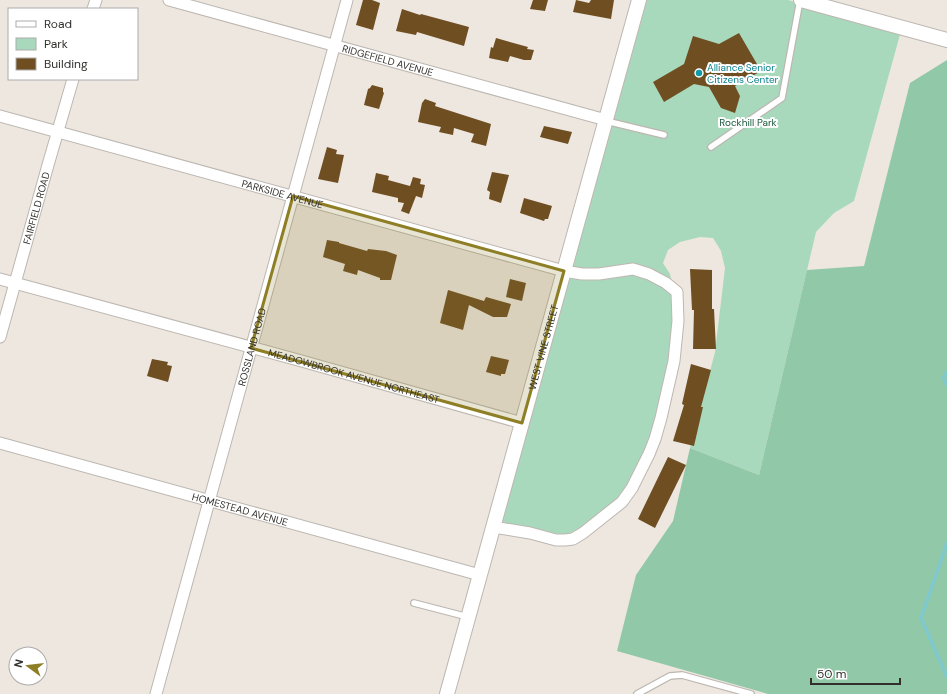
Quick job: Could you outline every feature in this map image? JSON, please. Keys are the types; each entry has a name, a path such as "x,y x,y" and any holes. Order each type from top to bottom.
{"street":[{"name":"RIDGEFIELD AVENUE","path":"169,0 606,120"},
{"name":"ROSSLAND ROAD","path":"156,694 347,0"},
{"name":"WEST VINE STREET","path":"447,694 639,0"},
{"path":"801,0 947,40"},
{"name":"FAIRFIELD ROAD","path":"0,337 73,80"},
{"name":"PARKSIDE AVENUE","path":"0,116 564,271 582,274 599,274 633,269 656,277 677,292 678,321 674,361 666,397 650,454 632,488 622,502 583,534 573,539 556,540 493,527"},
{"name":"MEADOWBROOK AVENUE NORTHEAST","path":"0,279 522,423"},
{"name":"HOMESTEAD AVENUE","path":"0,442 480,575"}],"lane":[{"path":"711,147 782,98 801,0"},
{"path":"606,120 664,135"},
{"path":"414,603 469,617"},
{"path":"637,694 670,676 682,675 751,694"}],"highlighted area":[{"path":"293,196 564,271 522,423 251,348"}],"green space":[{"name":"Rockhill Park","path":"647,0 788,0 901,31 854,201 834,213 816,232 759,475 690,448 715,352 725,268 721,251 713,238 700,237 680,242 668,250 663,263 670,274 674,292 673,352 652,433 628,489 610,507 588,524 566,535 537,531 502,522"},
{"path":"947,60 947,694 768,694 617,651 636,575 673,521 690,448 759,475 807,270 864,266 910,83"}],"building":[{"path":"363,0 372,0 380,3 373,30 356,25"},
{"path":"533,0 548,0 545,11 530,9"},
{"path":"576,0 589,3 591,0 614,0 611,19 573,12"},
{"path":"402,9 469,27 464,46 417,32 416,35 396,31"},
{"name":"Alliance Senior Citizens Center","path":"739,33 761,71 735,86 740,96 735,113 721,108 709,87 694,84 664,102 653,82 684,64 693,36 719,44"},
{"path":"496,38 534,50 531,60 524,60 510,56 508,62 489,58 491,47 493,48"},
{"path":"372,85 383,88 384,93 379,109 364,105 368,89"},
{"path":"425,99 436,103 435,106 491,124 486,146 471,142 474,134 454,128 453,135 439,132 441,127 418,122 422,103"},
{"path":"544,126 572,132 568,144 540,137"},
{"path":"327,147 337,150 336,154 344,155 338,183 318,179"},
{"path":"492,172 509,175 501,203 489,199 490,192 487,190"},
{"path":"376,173 389,176 388,180 410,186 413,177 421,179 420,184 425,185 422,198 416,196 409,214 401,211 404,203 398,202 398,198 372,192"},
{"path":"524,198 552,206 548,219 545,219 544,221 520,213"},
{"path":"327,240 339,242 367,251 368,249 386,251 397,255 391,280 380,280 380,278 358,270 357,275 343,271 345,264 323,257"},
{"path":"690,269 712,270 712,309 714,309 716,349 693,349 694,310 692,310"},
{"path":"510,279 526,283 522,301 506,297"},
{"path":"448,290 484,301 486,297 511,304 507,317 493,317 469,305 463,330 440,323"},
{"path":"491,356 509,360 505,374 501,374 501,376 486,372"},
{"path":"152,359 168,362 167,365 172,366 168,382 147,376"},
{"path":"691,364 711,370 701,407 703,407 694,446 673,441 684,405 682,404"},
{"path":"668,457 686,465 655,528 638,519"}],"waterway":[{"path":"947,372 943,378 947,385"},
{"path":"947,543 921,618 947,677"}],"place":[{"name":"Alliance Senior Citizens Center","path":"699,73"}]}
